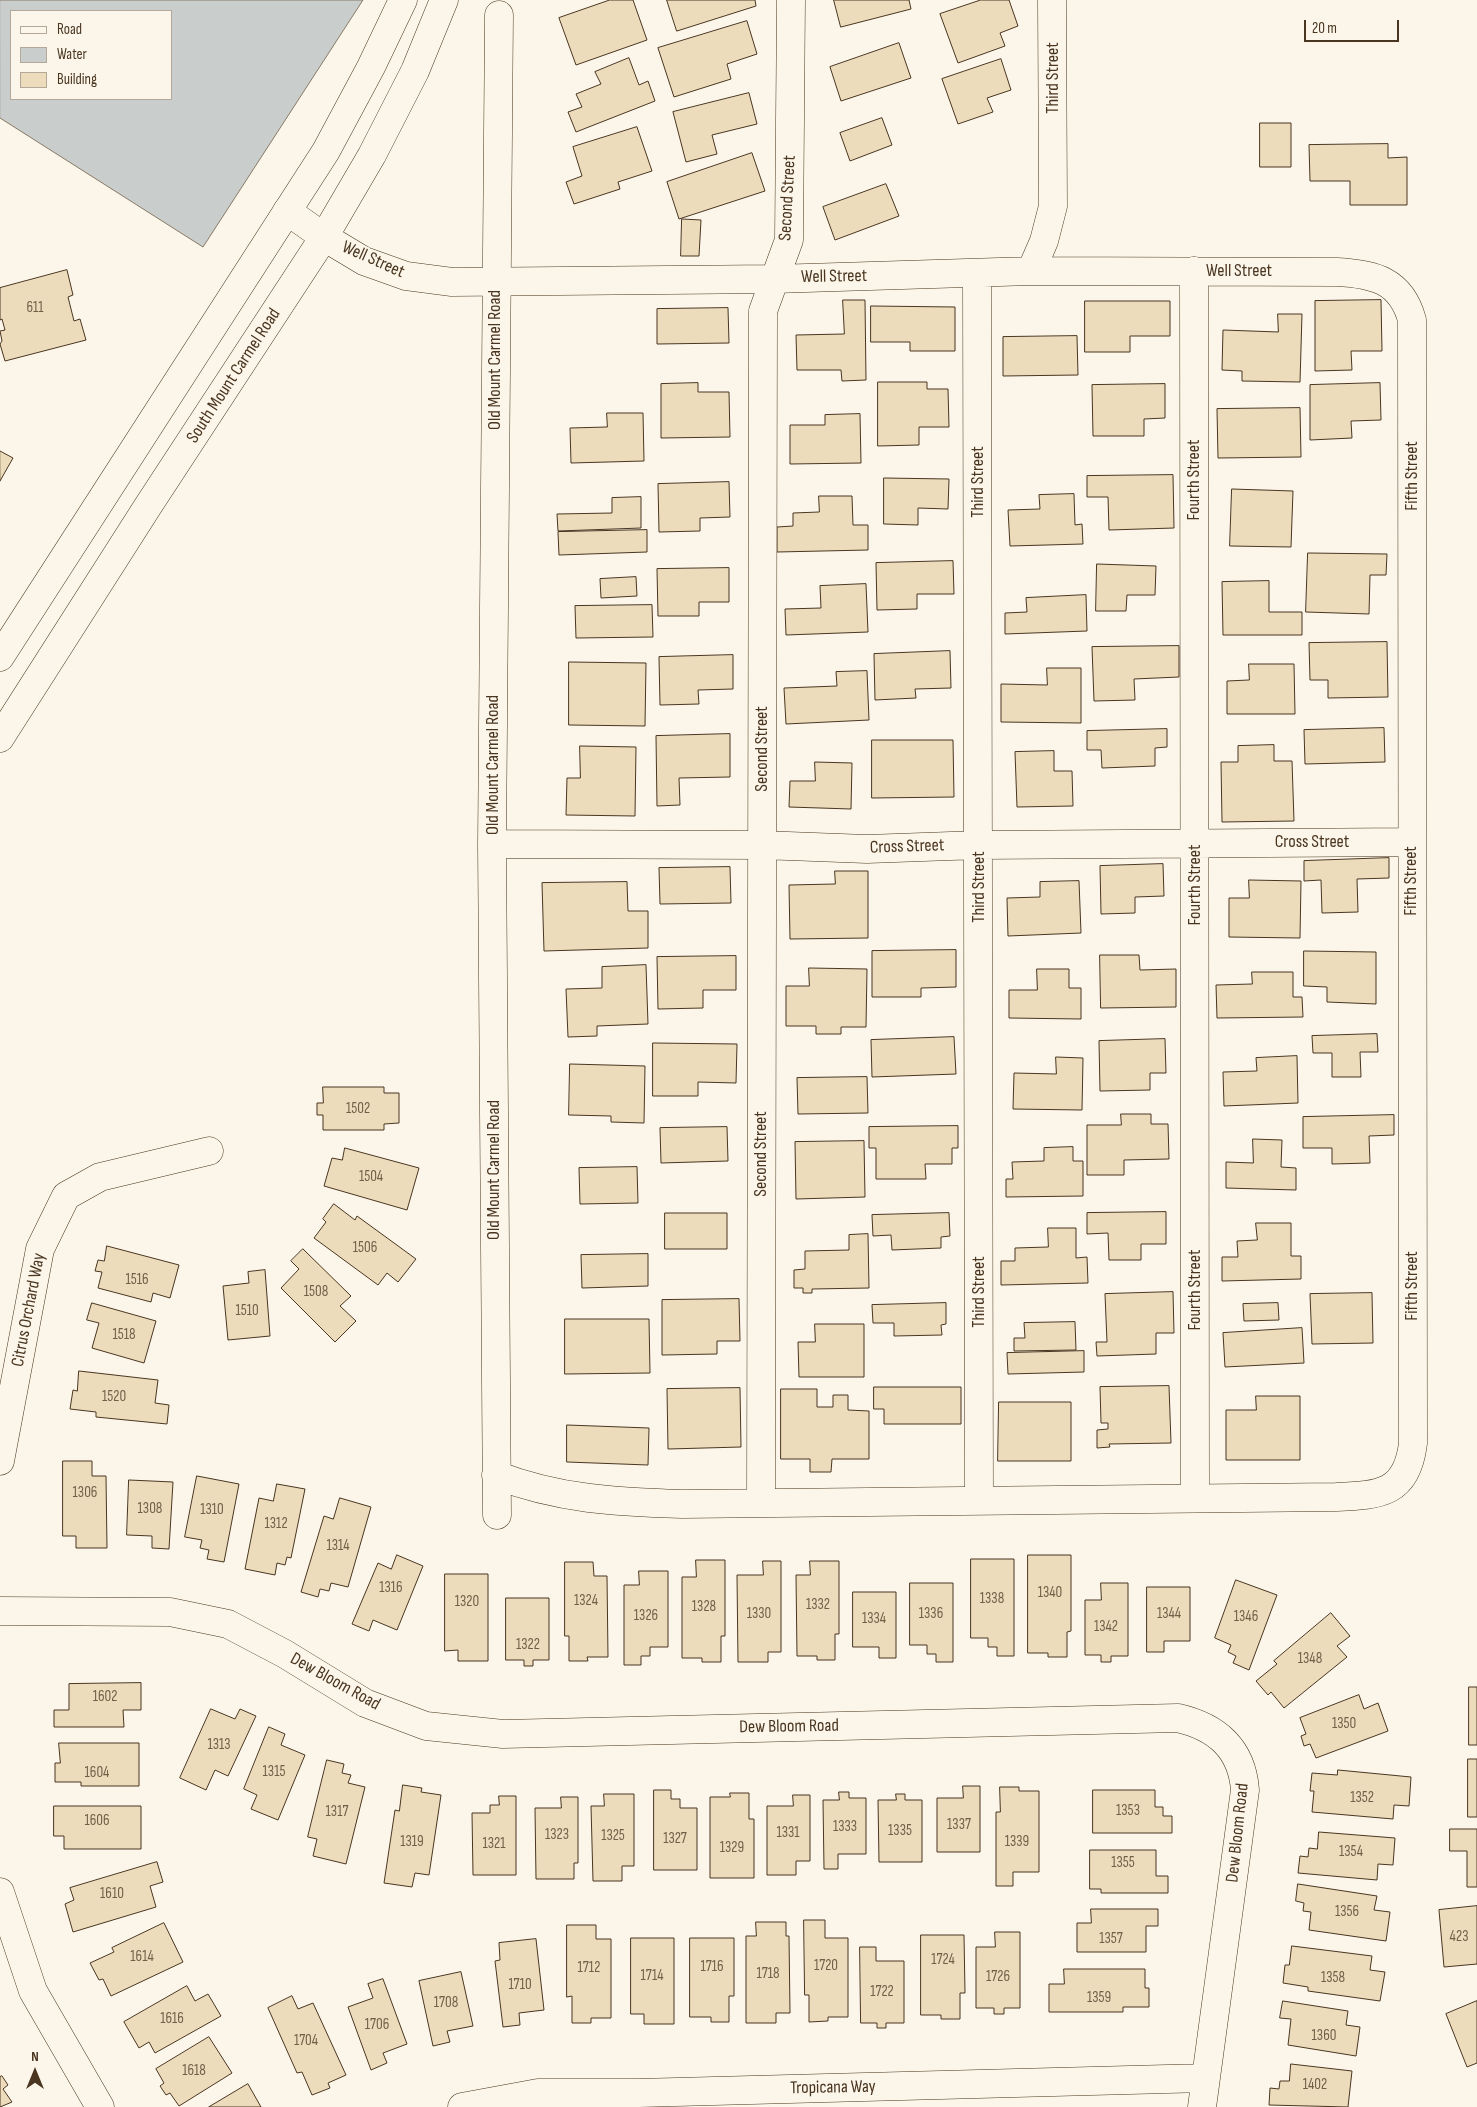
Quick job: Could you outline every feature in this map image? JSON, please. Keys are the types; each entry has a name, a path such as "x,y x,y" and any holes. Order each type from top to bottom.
{"street":[{"path":"0,657 326,151 349,110 403,0"},
{"name":"South Mount Carmel Road","path":"0,738 324,237 372,155 415,71 444,0"},
{"name":"Second Street","path":"761,1503 761,845 764,311 789,240 791,0"},
{"name":"Third Street","path":"1031,271 1044,241 1053,206 1052,0"},
{"name":"Old Mount Carmel Road","path":"497,1515 492,844 498,15"},
{"name":"Well Street","path":"287,211 324,237 364,261 406,276 452,282 774,279 1031,271 1194,271 1360,273 1380,278 1395,288"},
{"name":"Fourth Street","path":"1194,271 1196,843 1195,1498"},
{"name":"Third Street","path":"977,273 980,1500"},
{"name":"Fifth Street","path":"1195,1498 1366,1496 1395,1485 1404,1477 1409,1466 1413,1443 1412,320 1407,303 1395,288"},
{"name":"Cross Street","path":"492,844 761,845 867,849 979,845 1411,842"},
{"name":"Citrus Orchard Way","path":"0,1461 40,1249 66,1196 100,1176 209,1151"},
{"path":"496,1475 519,1484 550,1492 620,1503 1195,1498"},
{"name":"Dew Bloom Road","path":"0,1611 170,1612 228,1624 285,1654 365,1703 426,1726 494,1733 1178,1718 1194,1722 1210,1730 1225,1742 1236,1755 1244,1772 1245,1790 1202,2107"},
{"path":"0,1892 34,1991 100,2107"},
{"name":"Tropicana Way","path":"462,2107 538,2093 638,2100 1205,2078"}],"water":[{"path":"0,0 363,0 203,247 0,118"}],"building":[{"path":"610,0 633,0 647,40 576,65 559,18"},
{"path":"667,0 755,0 756,6 677,31"},
{"path":"834,0 909,0 911,9 841,27"},
{"path":"981,0 1009,0 1018,26 1000,33 1005,46 958,63 940,14"},
{"path":"747,21 757,54 727,64 731,79 674,97 658,48"},
{"path":"899,43 911,78 841,101 830,67"},
{"path":"629,58 639,85 648,81 655,101 576,132 568,112 582,107 576,94 601,84 595,72"},
{"path":"1001,59 1011,90 987,98 993,112 958,124 942,79"},
{"path":"749,93 757,124 712,135 717,154 686,162 673,112"},
{"path":"882,118 892,145 850,161 840,133"},
{"path":"1260,123 1291,123 1291,167 1260,167"},
{"path":"637,127 652,171 618,182 620,189 574,204 566,182 582,176 573,147"},
{"path":"1388,144 1388,158 1407,157 1407,205 1350,205 1350,181 1310,181 1309,145"},
{"path":"752,153 765,191 679,219 667,182"},
{"path":"886,184 899,216 835,240 823,207"},
{"path":"682,219 701,220 699,256 681,256"},
{"path":"67,270 73,295 68,297 74,321 80,319 86,340 5,361 0,344 2,341 0,331 5,330 2,319 0,320 0,288"},
{"path":"843,300 865,300 866,380 842,381 841,370 797,370 796,335 844,334"},
{"path":"1381,300 1382,351 1351,351 1352,370 1315,371 1315,301"},
{"path":"1085,301 1170,301 1170,336 1130,336 1130,352 1085,352"},
{"path":"871,306 955,307 955,351 910,351 910,342 871,342"},
{"path":"728,308 729,343 657,344 657,309"},
{"path":"1278,314 1302,314 1300,382 1242,381 1242,371 1222,370 1223,330 1278,332"},
{"path":"1077,336 1078,375 1003,376 1003,337"},
{"path":"878,382 927,382 927,389 948,389 949,427 919,427 919,445 878,446"},
{"path":"698,383 698,392 729,392 730,437 661,438 661,384"},
{"path":"1380,383 1381,420 1351,421 1352,438 1310,440 1310,385"},
{"path":"1165,384 1165,418 1144,419 1144,436 1093,436 1092,385"},
{"path":"1300,408 1301,457 1218,458 1217,409"},
{"path":"607,413 643,413 644,461 571,463 570,428 607,427"},
{"path":"860,414 861,463 790,464 790,425 825,425 825,415"},
{"path":"0,451 13,458 0,481"},
{"path":"1173,475 1174,528 1109,530 1108,497 1087,497 1087,476"},
{"path":"884,478 949,479 948,509 918,508 918,525 884,524"},
{"path":"729,482 730,517 700,518 700,531 659,532 658,484"},
{"path":"1232,489 1293,491 1291,547 1230,546"},
{"path":"1074,494 1075,525 1082,524 1083,544 1010,546 1008,510 1040,509 1039,495"},
{"path":"819,496 852,496 853,525 868,525 868,550 777,552 777,527 793,526 793,513 819,512"},
{"path":"641,497 641,528 558,531 557,514 612,513 612,498"},
{"path":"647,530 647,552 559,555 558,532"},
{"path":"1308,553 1387,554 1386,575 1370,575 1369,614 1306,612"},
{"path":"953,561 954,594 917,594 917,609 877,610 876,563"},
{"path":"1097,564 1156,566 1155,595 1127,595 1126,611 1096,611"},
{"path":"729,568 729,602 699,602 699,616 658,616 657,569"},
{"path":"636,577 637,596 601,598 600,579"},
{"path":"1269,581 1269,612 1302,612 1302,635 1223,635 1222,582"},
{"path":"866,584 868,632 786,635 785,609 821,608 820,586"},
{"path":"1086,595 1087,631 1005,634 1005,613 1027,612 1026,598"},
{"path":"652,605 653,637 576,638 575,606"},
{"path":"1387,642 1388,697 1328,698 1328,680 1310,680 1309,643"},
{"path":"1179,646 1179,677 1134,679 1135,700 1094,701 1092,647"},
{"path":"950,651 951,688 915,689 916,698 875,700 874,654"},
{"path":"733,655 733,689 698,690 699,704 660,705 659,657"},
{"path":"569,662 646,663 645,726 569,725"},
{"path":"1249,664 1294,664 1295,714 1227,714 1227,681 1249,680"},
{"path":"1047,668 1081,668 1081,723 1001,722 1001,684 1047,685"},
{"path":"867,671 869,720 786,724 784,688 837,686 836,672"},
{"path":"1384,728 1385,762 1305,764 1304,730"},
{"path":"1167,729 1167,747 1155,748 1155,766 1102,768 1101,750 1087,750 1087,731"},
{"path":"730,734 730,777 679,778 680,805 657,806 656,736"},
{"path":"872,740 953,740 954,797 872,798"},
{"path":"1274,745 1274,761 1292,761 1294,821 1222,822 1221,762 1238,762 1238,746"},
{"path":"580,746 636,747 635,816 566,815 567,778 580,778"},
{"path":"1054,751 1054,771 1072,771 1073,806 1017,807 1015,752"},
{"path":"815,762 852,763 851,809 789,807 790,781 815,781"},
{"path":"1389,858 1389,878 1357,879 1358,912 1322,913 1321,880 1304,881 1304,861"},
{"path":"1163,864 1164,896 1135,897 1135,913 1101,914 1100,866"},
{"path":"730,867 731,903 660,904 659,868"},
{"path":"835,871 868,871 868,938 790,939 789,885 835,884"},
{"path":"1249,880 1301,881 1300,938 1229,937 1229,898 1249,898"},
{"path":"1079,881 1081,933 1008,936 1007,898 1040,897 1040,882"},
{"path":"627,882 628,911 648,911 648,948 544,951 542,883"},
{"path":"956,950 956,987 921,988 921,997 872,997 872,951"},
{"path":"1304,951 1376,952 1376,1004 1327,1002 1327,987 1304,986"},
{"path":"1100,955 1139,955 1140,970 1176,969 1176,1007 1101,1008"},
{"path":"736,956 736,990 703,990 703,1008 658,1009 657,957"},
{"path":"646,965 648,1024 597,1026 597,1036 568,1037 566,989 602,988 602,967"},
{"path":"809,968 867,969 866,1027 841,1027 841,1034 816,1034 816,1026 786,1026 786,986 809,986"},
{"path":"1037,969 1069,969 1069,988 1081,988 1081,1019 1009,1018 1009,990 1037,990"},
{"path":"1252,972 1293,972 1293,997 1302,997 1303,1017 1217,1018 1216,985 1252,984"},
{"path":"1377,1034 1378,1052 1360,1052 1361,1077 1332,1077 1332,1053 1313,1053 1312,1036"},
{"path":"954,1037 956,1074 872,1077 871,1040"},
{"path":"1165,1039 1166,1073 1150,1073 1150,1090 1100,1091 1099,1041"},
{"path":"653,1043 737,1044 736,1083 698,1082 698,1096 653,1096"},
{"path":"1297,1056 1298,1103 1224,1106 1223,1072 1257,1071 1256,1058"},
{"path":"1056,1057 1083,1058 1082,1110 1013,1109 1014,1073 1056,1074"},
{"path":"570,1064 645,1066 644,1123 611,1122 611,1116 569,1115"},
{"path":"867,1077 868,1113 798,1114 797,1078"},
{"path":"323,1087 384,1087 384,1093 399,1093 399,1123 384,1124 384,1130 323,1130 323,1115 317,1115 317,1103 323,1103"},
{"path":"1121,1114 1151,1114 1151,1124 1168,1124 1169,1159 1124,1160 1124,1175 1087,1175 1087,1125 1121,1125"},
{"path":"1394,1115 1394,1135 1369,1136 1370,1163 1332,1164 1332,1148 1303,1148 1303,1117"},
{"path":"958,1126 958,1148 952,1148 952,1164 925,1164 926,1179 876,1179 876,1148 869,1148 869,1127"},
{"path":"727,1127 728,1161 661,1163 660,1128"},
{"path":"1253,1139 1282,1140 1281,1167 1296,1168 1296,1190 1226,1188 1226,1162 1253,1163"},
{"path":"864,1141 865,1197 796,1199 795,1142"},
{"path":"1073,1147 1073,1161 1083,1161 1083,1196 1006,1197 1006,1179 1013,1179 1012,1162 1044,1161 1044,1148"},
{"path":"345,1148 419,1168 407,1210 324,1186 332,1158 342,1160"},
{"path":"637,1167 638,1203 580,1204 579,1168"},
{"path":"334,1204 355,1220 357,1216 416,1259 398,1282 387,1273 378,1285 314,1238 326,1222 323,1219"},
{"path":"1166,1212 1166,1244 1141,1244 1141,1260 1109,1260 1108,1233 1087,1234 1087,1213"},
{"path":"665,1213 727,1213 727,1249 665,1249"},
{"path":"949,1213 950,1236 941,1237 941,1248 892,1250 891,1235 873,1236 872,1215"},
{"path":"1256,1223 1291,1223 1291,1256 1301,1256 1301,1279 1222,1281 1222,1257 1238,1257 1237,1241 1257,1240"},
{"path":"1048,1228 1076,1228 1076,1258 1087,1257 1088,1283 1001,1285 1001,1261 1015,1261 1015,1248 1048,1247"},
{"path":"868,1234 869,1288 812,1289 812,1293 803,1293 803,1288 794,1288 794,1270 805,1269 805,1251 849,1250 849,1235"},
{"path":"107,1246 179,1265 170,1298 153,1293 151,1302 98,1288 102,1272 95,1271 98,1260 104,1261"},
{"path":"303,1249 351,1296 340,1306 356,1321 335,1342 281,1288 299,1269 291,1261"},
{"path":"648,1254 648,1286 582,1288 581,1255"},
{"path":"265,1270 270,1336 228,1340 223,1286 249,1283 248,1272"},
{"path":"1173,1292 1174,1333 1156,1333 1156,1354 1097,1356 1096,1342 1107,1342 1105,1294"},
{"path":"1372,1293 1373,1343 1312,1344 1310,1294"},
{"path":"739,1299 740,1341 717,1341 717,1354 662,1355 662,1300"},
{"path":"92,1303 156,1321 144,1363 92,1348 99,1323 87,1320"},
{"path":"946,1303 946,1324 941,1325 942,1335 894,1336 894,1323 873,1323 872,1305"},
{"path":"1278,1303 1279,1320 1244,1321 1243,1304"},
{"path":"565,1319 649,1319 650,1373 565,1374"},
{"path":"1075,1322 1076,1350 1014,1351 1014,1338 1025,1338 1024,1323"},
{"path":"815,1324 864,1324 864,1377 799,1377 798,1342 815,1342"},
{"path":"1302,1328 1304,1363 1225,1367 1223,1333"},
{"path":"1084,1351 1084,1372 1008,1374 1007,1353"},
{"path":"79,1371 158,1380 155,1403 169,1405 167,1424 96,1417 96,1412 70,1409 73,1390 77,1391"},
{"path":"1169,1386 1171,1443 1109,1444 1110,1447 1097,1448 1097,1430 1108,1429 1108,1423 1101,1423 1100,1387"},
{"path":"874,1387 961,1387 961,1424 884,1424 884,1409 874,1409"},
{"path":"740,1388 741,1447 668,1449 667,1389"},
{"path":"781,1389 817,1389 817,1407 833,1407 833,1395 848,1395 848,1410 869,1411 869,1459 832,1459 831,1472 810,1472 810,1459 781,1459"},
{"path":"1256,1396 1300,1396 1300,1460 1226,1460 1226,1410 1256,1410"},
{"path":"999,1402 1071,1402 1071,1461 998,1461"},
{"path":"567,1425 649,1428 648,1465 567,1462"},
{"path":"63,1461 92,1461 92,1476 106,1476 107,1548 76,1548 76,1536 63,1536"},
{"path":"197,1476 239,1484 224,1562 207,1559 209,1550 200,1548 202,1540 185,1537"},
{"path":"129,1480 173,1482 169,1549 152,1548 152,1536 127,1535"},
{"path":"277,1484 305,1489 291,1558 287,1557 285,1565 277,1563 275,1575 245,1569 259,1498 273,1501"},
{"path":"340,1498 371,1507 348,1587 331,1583 329,1591 320,1589 318,1597 301,1592 324,1516 333,1519"},
{"path":"397,1555 423,1566 397,1630 373,1620 369,1631 352,1624 378,1563 391,1569"},
{"path":"1028,1555 1071,1555 1071,1631 1067,1632 1067,1657 1048,1657 1048,1653 1028,1653"},
{"path":"971,1559 1014,1559 1014,1656 997,1656 997,1647 988,1647 988,1638 971,1638"},
{"path":"696,1560 725,1560 725,1636 721,1636 721,1662 702,1662 702,1658 682,1658 682,1577 696,1577"},
{"path":"763,1561 781,1561 781,1652 768,1652 768,1662 738,1662 737,1575 763,1575"},
{"path":"810,1561 839,1561 839,1634 835,1634 835,1660 817,1660 817,1656 797,1656 796,1575 810,1575"},
{"path":"565,1562 593,1562 594,1576 607,1576 608,1657 587,1657 588,1661 569,1661 569,1636 565,1636"},
{"path":"639,1571 668,1571 668,1647 650,1647 650,1656 641,1656 641,1665 624,1665 624,1585 639,1585"},
{"path":"445,1574 488,1574 488,1661 458,1661 458,1650 445,1651"},
{"path":"1236,1580 1277,1595 1249,1670 1233,1663 1236,1656 1228,1652 1231,1645 1215,1638"},
{"path":"910,1583 953,1583 953,1662 936,1662 936,1654 927,1654 927,1645 910,1645"},
{"path":"1101,1583 1128,1583 1128,1656 1111,1656 1111,1662 1101,1662 1101,1655 1085,1655 1085,1600 1101,1600"},
{"path":"1147,1587 1190,1587 1190,1641 1164,1641 1164,1652 1147,1652"},
{"path":"853,1592 896,1592 896,1658 879,1658 879,1647 853,1647"},
{"path":"506,1598 549,1598 549,1660 533,1660 533,1666 524,1666 524,1660 506,1660"},
{"path":"1331,1613 1350,1636 1337,1646 1347,1657 1284,1708 1271,1692 1268,1695 1256,1681 1277,1664 1274,1661"},
{"path":"141,1683 141,1710 123,1710 124,1727 54,1727 54,1710 69,1710 69,1684"},
{"path":"1469,1687 1477,1687 1477,1745 1469,1745"},
{"path":"1359,1695 1364,1709 1378,1703 1388,1731 1316,1758 1310,1744 1304,1746 1301,1736 1306,1734 1300,1718"},
{"path":"211,1709 235,1719 240,1709 256,1716 228,1776 215,1770 206,1790 180,1778"},
{"path":"269,1727 285,1734 281,1745 305,1755 278,1820 251,1809 257,1795 244,1789"},
{"path":"59,1743 139,1743 139,1786 81,1786 81,1782 55,1782 55,1763 60,1763"},
{"path":"1468,1759 1477,1759 1477,1817 1468,1817"},
{"path":"327,1760 344,1764 342,1773 351,1775 348,1783 365,1787 346,1864 313,1856 317,1839 308,1837"},
{"path":"1338,1770 1411,1777 1409,1806 1394,1805 1393,1819 1312,1812 1314,1791 1310,1791 1312,1773 1337,1775"},
{"path":"403,1785 422,1788 421,1792 441,1795 429,1875 415,1873 412,1887 384,1883 395,1810 399,1811"},
{"path":"963,1786 980,1786 980,1852 937,1852 937,1798 963,1798"},
{"path":"1000,1787 1019,1787 1019,1791 1039,1791 1039,1872 1013,1872 1013,1886 996,1886 996,1812 1000,1812"},
{"path":"654,1790 671,1790 671,1799 680,1799 680,1808 697,1808 697,1870 654,1870"},
{"path":"1093,1790 1155,1790 1155,1807 1163,1807 1163,1816 1172,1816 1172,1833 1093,1833"},
{"path":"839,1792 849,1792 849,1798 866,1798 866,1854 838,1854 838,1869 824,1869 823,1800 839,1800"},
{"path":"730,1793 749,1793 749,1819 754,1819 754,1878 710,1878 710,1797 730,1797"},
{"path":"604,1794 634,1794 634,1866 622,1866 622,1881 593,1881 591,1806 604,1806"},
{"path":"896,1794 905,1794 905,1800 922,1800 922,1862 879,1862 878,1800 896,1800"},
{"path":"793,1795 810,1795 810,1861 796,1861 796,1875 767,1875 767,1806 793,1806"},
{"path":"499,1796 516,1796 516,1875 473,1875 472,1813 490,1813 490,1805 499,1805"},
{"path":"561,1797 578,1797 578,1863 574,1863 574,1879 536,1879 535,1808 561,1808"},
{"path":"54,1806 141,1806 141,1849 64,1849 64,1836 54,1836"},
{"path":"1450,1829 1477,1829 1477,1887 1467,1887 1467,1851 1450,1851"},
{"path":"1319,1832 1395,1838 1393,1865 1378,1864 1377,1880 1298,1873 1300,1856 1308,1857 1309,1848 1317,1849"},
{"path":"1090,1850 1156,1850 1156,1876 1168,1876 1168,1893 1101,1893 1101,1889 1090,1889"},
{"path":"157,1862 163,1882 150,1886 156,1907 73,1932 65,1904 74,1900 70,1888"},
{"path":"1298,1884 1377,1896 1374,1910 1390,1912 1386,1941 1309,1930 1311,1912 1303,1911 1304,1903 1296,1901"},
{"path":"1477,1906 1477,1964 1444,1967 1439,1910"},
{"path":"1091,1909 1158,1909 1158,1926 1146,1926 1146,1952 1077,1952 1077,1923 1091,1923"},
{"path":"804,1920 825,1920 825,1938 848,1938 848,2017 828,2017 828,2021 809,2022 809,1995 805,1995"},
{"path":"756,1922 786,1922 786,1936 789,1936 790,2013 776,2013 776,2023 746,2023 746,1936 756,1936"},
{"path":"164,1923 183,1962 111,1996 103,1979 99,1980 90,1963 114,1952 112,1948"},
{"path":"567,1925 596,1925 596,1939 611,1939 611,2018 591,2018 591,2023 572,2023 572,1996 567,1997"},
{"path":"995,1932 1020,1932 1020,2008 1004,2008 1004,2014 994,2014 994,2008 976,2008 976,1947 995,1947"},
{"path":"921,1935 964,1935 965,1993 960,1993 960,2019 941,2019 941,2015 921,2015"},
{"path":"631,1938 674,1938 674,2024 644,2024 644,2014 631,2014"},
{"path":"690,1938 734,1938 734,1996 729,1996 729,2022 711,2022 711,2017 690,2017"},
{"path":"536,1939 544,2010 519,2013 520,2025 503,2027 495,1961 500,1960 499,1943"},
{"path":"1292,1946 1372,1956 1370,1970 1385,1972 1380,2001 1308,1991 1308,1987 1283,1983 1285,1965 1289,1965"},
{"path":"860,1947 876,1947 876,1961 904,1961 904,2023 886,2023 886,2028 877,2028 877,2023 861,2023"},
{"path":"1064,1969 1145,1969 1145,1988 1149,1988 1149,2007 1123,2007 1123,2012 1049,2012 1049,1984 1064,1984"},
{"path":"461,1972 473,2026 447,2031 450,2042 433,2046 419,1981"},
{"path":"383,1979 407,2044 383,2053 387,2063 371,2070 348,2007 373,1998 368,1984"},
{"path":"187,1986 195,2001 208,1994 221,2016 155,2053 149,2042 139,2048 124,2022"},
{"path":"292,1996 298,2009 313,2003 346,2075 328,2083 330,2088 312,2095 302,2072 297,2073 268,2008"},
{"path":"1283,2001 1348,2011 1346,2025 1360,2027 1356,2056 1288,2045 1291,2019 1280,2018"},
{"path":"1477,2001 1477,2063 1467,2067 1446,2014"},
{"path":"209,2037 232,2073 179,2106 170,2093 166,2095 160,2086 164,2083 156,2069"},
{"path":"1291,2064 1352,2071 1348,2107 1269,2105 1270,2088 1279,2089 1280,2081 1289,2081"},
{"path":"2,2076 8,2085 3,2089 12,2102 0,2107 0,2077"},
{"path":"248,2084 261,2107 209,2107"}]}
